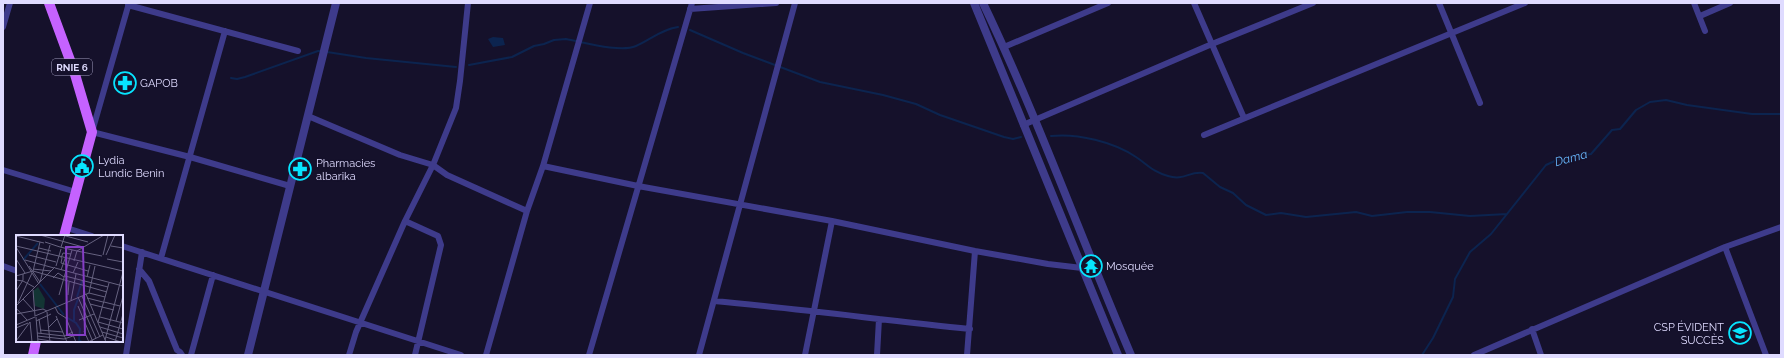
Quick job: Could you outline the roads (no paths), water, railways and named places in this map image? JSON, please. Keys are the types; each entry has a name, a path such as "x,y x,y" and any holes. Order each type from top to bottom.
{"main road":[{"name":"RNIE 6","path":"50,3 74,71 92,132"},
{"path":"66,232 92,132"},
{"path":"33,355 36,342"}],"street":[{"path":"3,27 10,3"},
{"path":"248,355 336,3"},
{"path":"350,355 356,332 405,221 433,166 454,113 459,94 468,3"},
{"path":"486,355 527,210 543,166 590,3"},
{"path":"590,355 691,6 776,3"},
{"path":"699,355 795,3"},
{"path":"974,3 1118,355"},
{"path":"983,3 1036,120 1092,263 1131,355"},
{"path":"1004,47 1108,3"},
{"path":"1194,3 1244,118"},
{"path":"1023,125 1212,44 1313,3"},
{"path":"1439,3 1480,103"},
{"path":"1204,135 1525,3"},
{"path":"1694,3 1705,31"},
{"path":"1700,16 1730,3"},
{"path":"290,186 190,157 92,132 129,4 298,51"},
{"path":"161,258 225,31"},
{"path":"308,116 400,155 433,166 447,175 527,210"},
{"path":"543,166 638,186 832,221 974,251 1082,268 1092,263"},
{"path":"3,170 76,192"},
{"path":"405,221 438,236 441,240 415,355"},
{"path":"805,355 832,221"},
{"path":"1474,355 1725,247 1781,227"},
{"path":"66,232 86,235"},
{"path":"123,246 461,355"},
{"path":"1725,247 1766,355"},
{"path":"967,355 970,329 974,251"},
{"path":"126,355 142,252"},
{"path":"3,266 16,271"},
{"path":"139,269 149,280 176,349 182,355"},
{"path":"191,355 213,275"},
{"path":"714,301 813,310 970,329"},
{"path":"876,355 879,319"},
{"path":"1532,329 1541,355"}],"water":[{"path":"493,37 503,38 505,45 493,47 488,39"}],"waterway":[{"path":"469,65 512,57 534,46 554,40 566,39 611,48 629,48 641,44 667,30 678,27"},
{"path":"690,30 743,53 820,82 883,95 916,104 940,115 1004,137 1013,139 1021,137"},
{"path":"231,78 237,79 245,77 318,51 323,51"},
{"path":"327,52 366,58 456,67"},
{"name":"Dama","path":"1422,355 1433,338 1453,297 1455,279 1470,252 1491,234 1546,165 1557,160 1591,154 1612,130 1620,129 1636,110 1650,102 1666,100 1687,105 1752,114 1781,114"},
{"path":"1051,136 1061,135 1084,137 1106,143 1127,152 1154,170 1168,176 1182,177 1194,173 1203,173 1220,187 1233,193 1246,205 1266,215 1281,213 1306,217 1356,212 1372,216 1407,212 1430,212 1470,216 1507,214"}],"place":[{"name":"GAPOB","path":"125,83"},
{"name":"Lydia Lundic Benin","path":"82,166"},
{"name":"Pharmacies albarika","path":"300,169"},
{"name":"Mosquée","path":"1091,266"},
{"name":"CSP ÉVIDENT SUCCÈS","path":"1740,333"}]}
